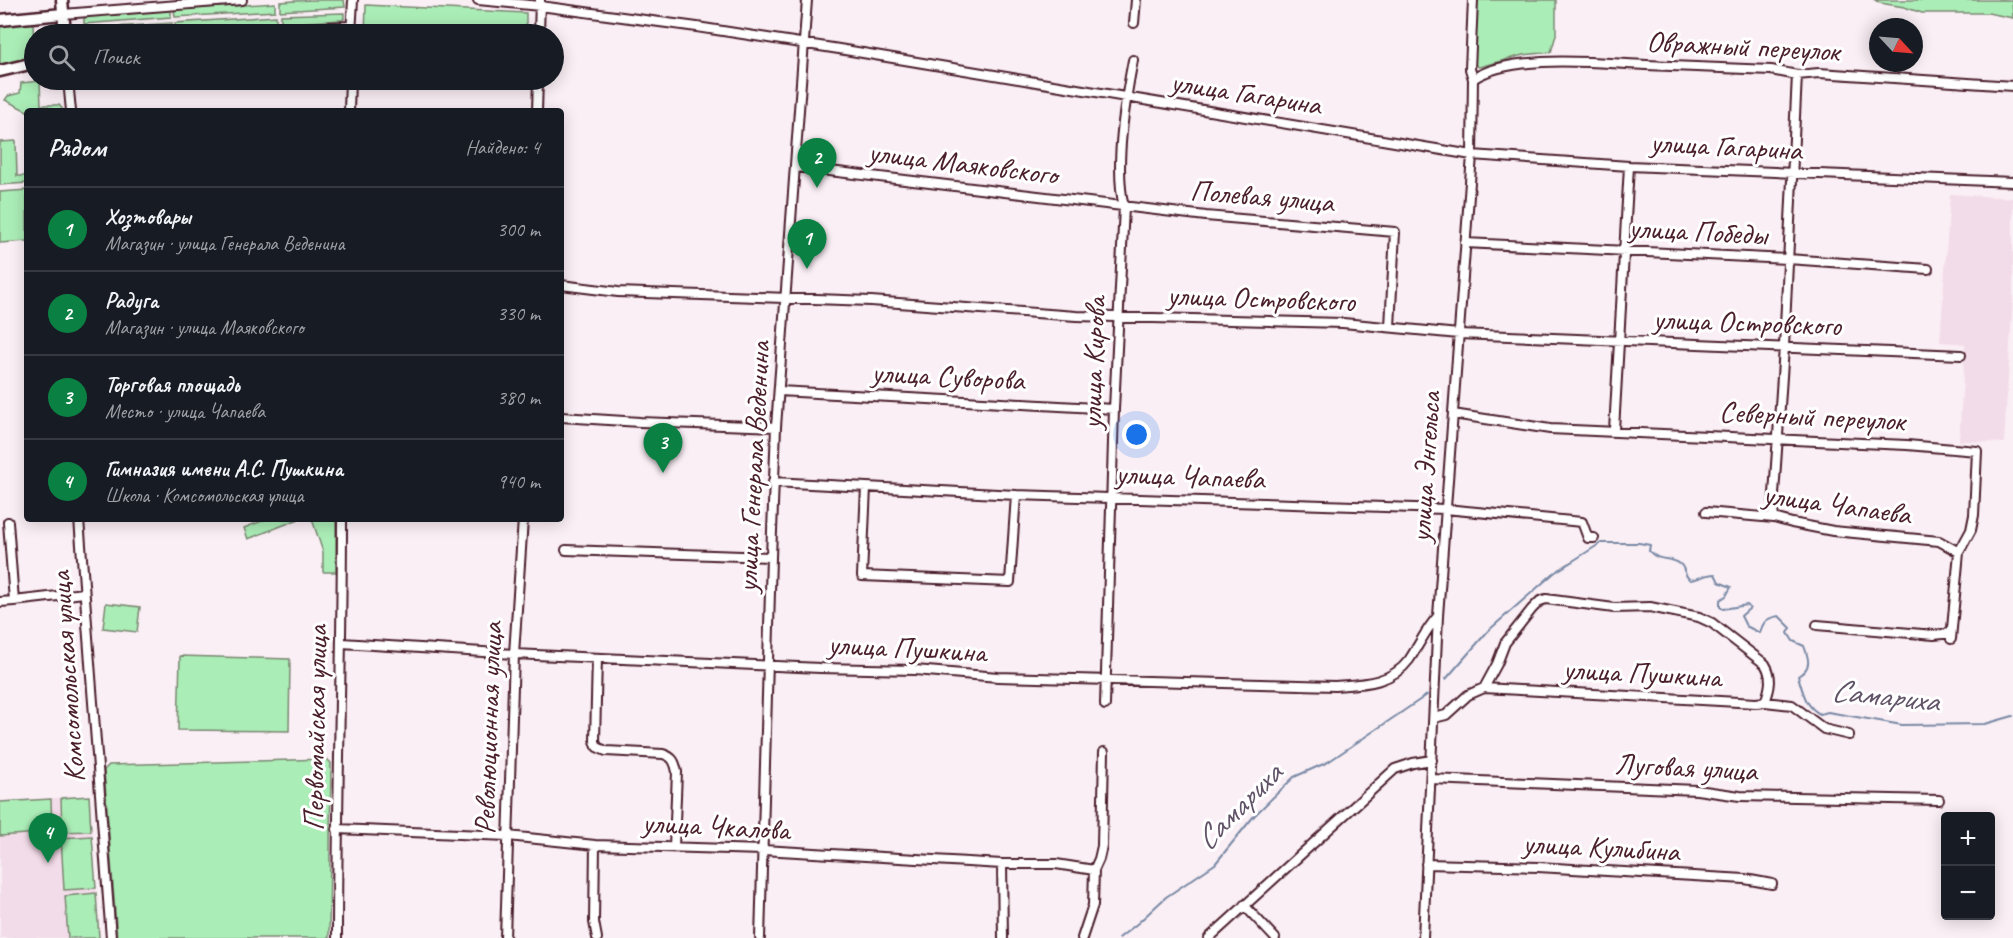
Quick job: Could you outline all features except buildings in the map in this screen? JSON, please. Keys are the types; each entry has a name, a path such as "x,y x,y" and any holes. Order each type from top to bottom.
{"street":[{"path":"62,0 64,24"},
{"path":"0,20 242,0"},
{"path":"352,24 353,0"},
{"name":"улица Гагарина","path":"478,0 540,3 805,44 1472,155 1629,166 2013,182"},
{"name":"улица Генерала Веденина","path":"760,938 773,482 807,0"},
{"path":"1134,23 1136,0"},
{"name":"улица Энгельса","path":"1423,938 1438,616 1472,155 1473,79 1470,69 1473,0"},
{"path":"539,24 540,3"},
{"name":"улица Кирова","path":"1105,705 1114,409 1124,207 1120,181 1125,98 1133,60"},
{"name":"Овражный переулок","path":"1473,79 1485,71 1529,63 1568,62 1771,70 1797,75 1819,73 2013,86"},
{"path":"0,71 24,65"},
{"path":"1774,518 1797,75"},
{"path":"69,90 70,108"},
{"path":"349,108 350,90"},
{"path":"537,108 538,90"},
{"path":"1614,430 1629,166"},
{"name":"улица Маяковского","path":"796,167 1124,207"},
{"name":"Полевая улица","path":"1124,207 1395,232 1390,327"},
{"name":"улица Победы","path":"1465,243 1788,259 1928,269"},
{"name":"улица Островского","path":"564,285 618,292 871,301 1076,316 1343,323 1459,334 1961,355"},
{"name":"улица Суворова","path":"779,391 1114,409"},
{"name":"Северный переулок","path":"1453,414 1550,429 1908,444 1977,451 1974,515 1971,530 1959,552 1951,636 1816,625"},
{"path":"564,417 776,427"},
{"name":"улица Чапаева","path":"773,482 1016,495 1445,509 1582,522 1588,538 1594,538"},
{"path":"866,487 862,576 1010,582 1016,495"},
{"name":"улица Чапаева","path":"1706,512 1774,518 1792,524 1833,531 1939,541 1959,552"},
{"path":"8,522 14,601"},
{"name":"Комсомольская улица","path":"78,522 111,938"},
{"name":"Первомайская улица","path":"337,938 342,522"},
{"name":"Революционная улица","path":"505,938 514,654 523,522"},
{"path":"566,550 771,557"},
{"path":"0,603 84,593"},
{"path":"1434,718 1446,715 1468,695 1484,688 1505,644 1512,635 1540,601 1553,600 1614,608 1650,607 1699,617 1712,623 1765,664 1770,672 1770,690 1765,702"},
{"name":"улица Пушкина","path":"342,643 597,658 915,670 998,677 1335,686 1377,682 1394,673 1407,662 1431,623 1438,616"},
{"path":"597,658 595,741 597,747 606,751 663,754 675,762 677,772 674,847"},
{"name":"улица Пушкина","path":"1484,688 1792,705 1824,729 1849,735"},
{"path":"1082,938 1093,905 1094,870 1102,846 1104,752"},
{"path":"1209,938 1395,769 1432,760"},
{"name":"Луговая улица","path":"1431,779 1697,790 1740,796 1939,800"},
{"name":"улица Чкалова","path":"337,829 508,836 596,844 763,850 1002,864 1056,864 1094,870"},
{"path":"596,844 594,922 597,938"},
{"path":"1002,864 1003,938"},
{"name":"улица Кулибина","path":"1426,864 1538,867 1722,877 1772,884"},
{"path":"1244,905 1275,938"}],"shaded area":[{"path":"1950,194 2013,198 2013,297 2004,443 1959,441 1965,344 1940,342"},
{"path":"90,796 100,938 0,938 0,801"}],"green space":[{"path":"344,0 345,7 280,11 280,2"},
{"path":"1477,0 1556,0 1556,35 1551,52 1523,55 1479,67 1475,65"},
{"path":"1875,0 2012,0 2013,18 1988,13 1922,13"},
{"path":"275,3 275,11 175,17 174,10"},
{"path":"366,5 526,13 526,24 365,24"},
{"path":"171,9 171,17 84,24 84,16"},
{"path":"344,13 342,20 281,24 281,15"},
{"path":"276,16 276,24 175,23"},
{"path":"33,21 33,24 24,24 24,61 0,67 0,24"},
{"path":"21,83 24,83 24,90 40,90 41,105 59,105 62,108 24,110 5,100 8,96 20,93"},
{"path":"16,141 17,176 24,176 24,183 0,185 0,142"},
{"path":"24,190 24,241 0,243 0,192"},
{"path":"259,522 291,522 248,539 244,528"},
{"path":"313,522 336,522 336,572 323,572 323,552"},
{"path":"106,603 140,607 137,632 103,628"},
{"path":"180,656 290,659 289,731 178,730"},
{"path":"327,759 331,763 329,938 117,938 104,770 109,765"},
{"path":"89,796 91,831 62,832 61,798"},
{"path":"51,799 52,832 0,836 0,802"},
{"path":"92,836 96,888 64,890 61,838"},
{"path":"96,893 99,938 68,938 65,896"}],"waterway":[{"name":"Самариха","path":"1446,679 1488,631 1554,573 1601,543 1639,543 1650,545 1649,551 1653,555 1680,564 1690,580 1715,574 1719,582 1731,587 1726,596 1720,600 1720,607 1723,609 1747,605 1750,608 1741,616 1746,626 1760,633 1766,621 1779,616 1791,628 1788,633 1793,641 1804,646 1808,663 1806,670 1798,676 1808,703 1820,714 1828,712 1902,725 1985,724 2013,716"},
{"name":"Самариха","path":"1119,938 1166,897 1215,864 1254,816 1294,777 1328,762 1427,695"}],"place":[{"name":"Радуга","path":"817,188"},
{"name":"Хозтовары","path":"807,269"},
{"name":"Торговая площадь","path":"663,473"},
{"name":"Гимназия имени А.С. Пушкина","path":"48,863"}]}
